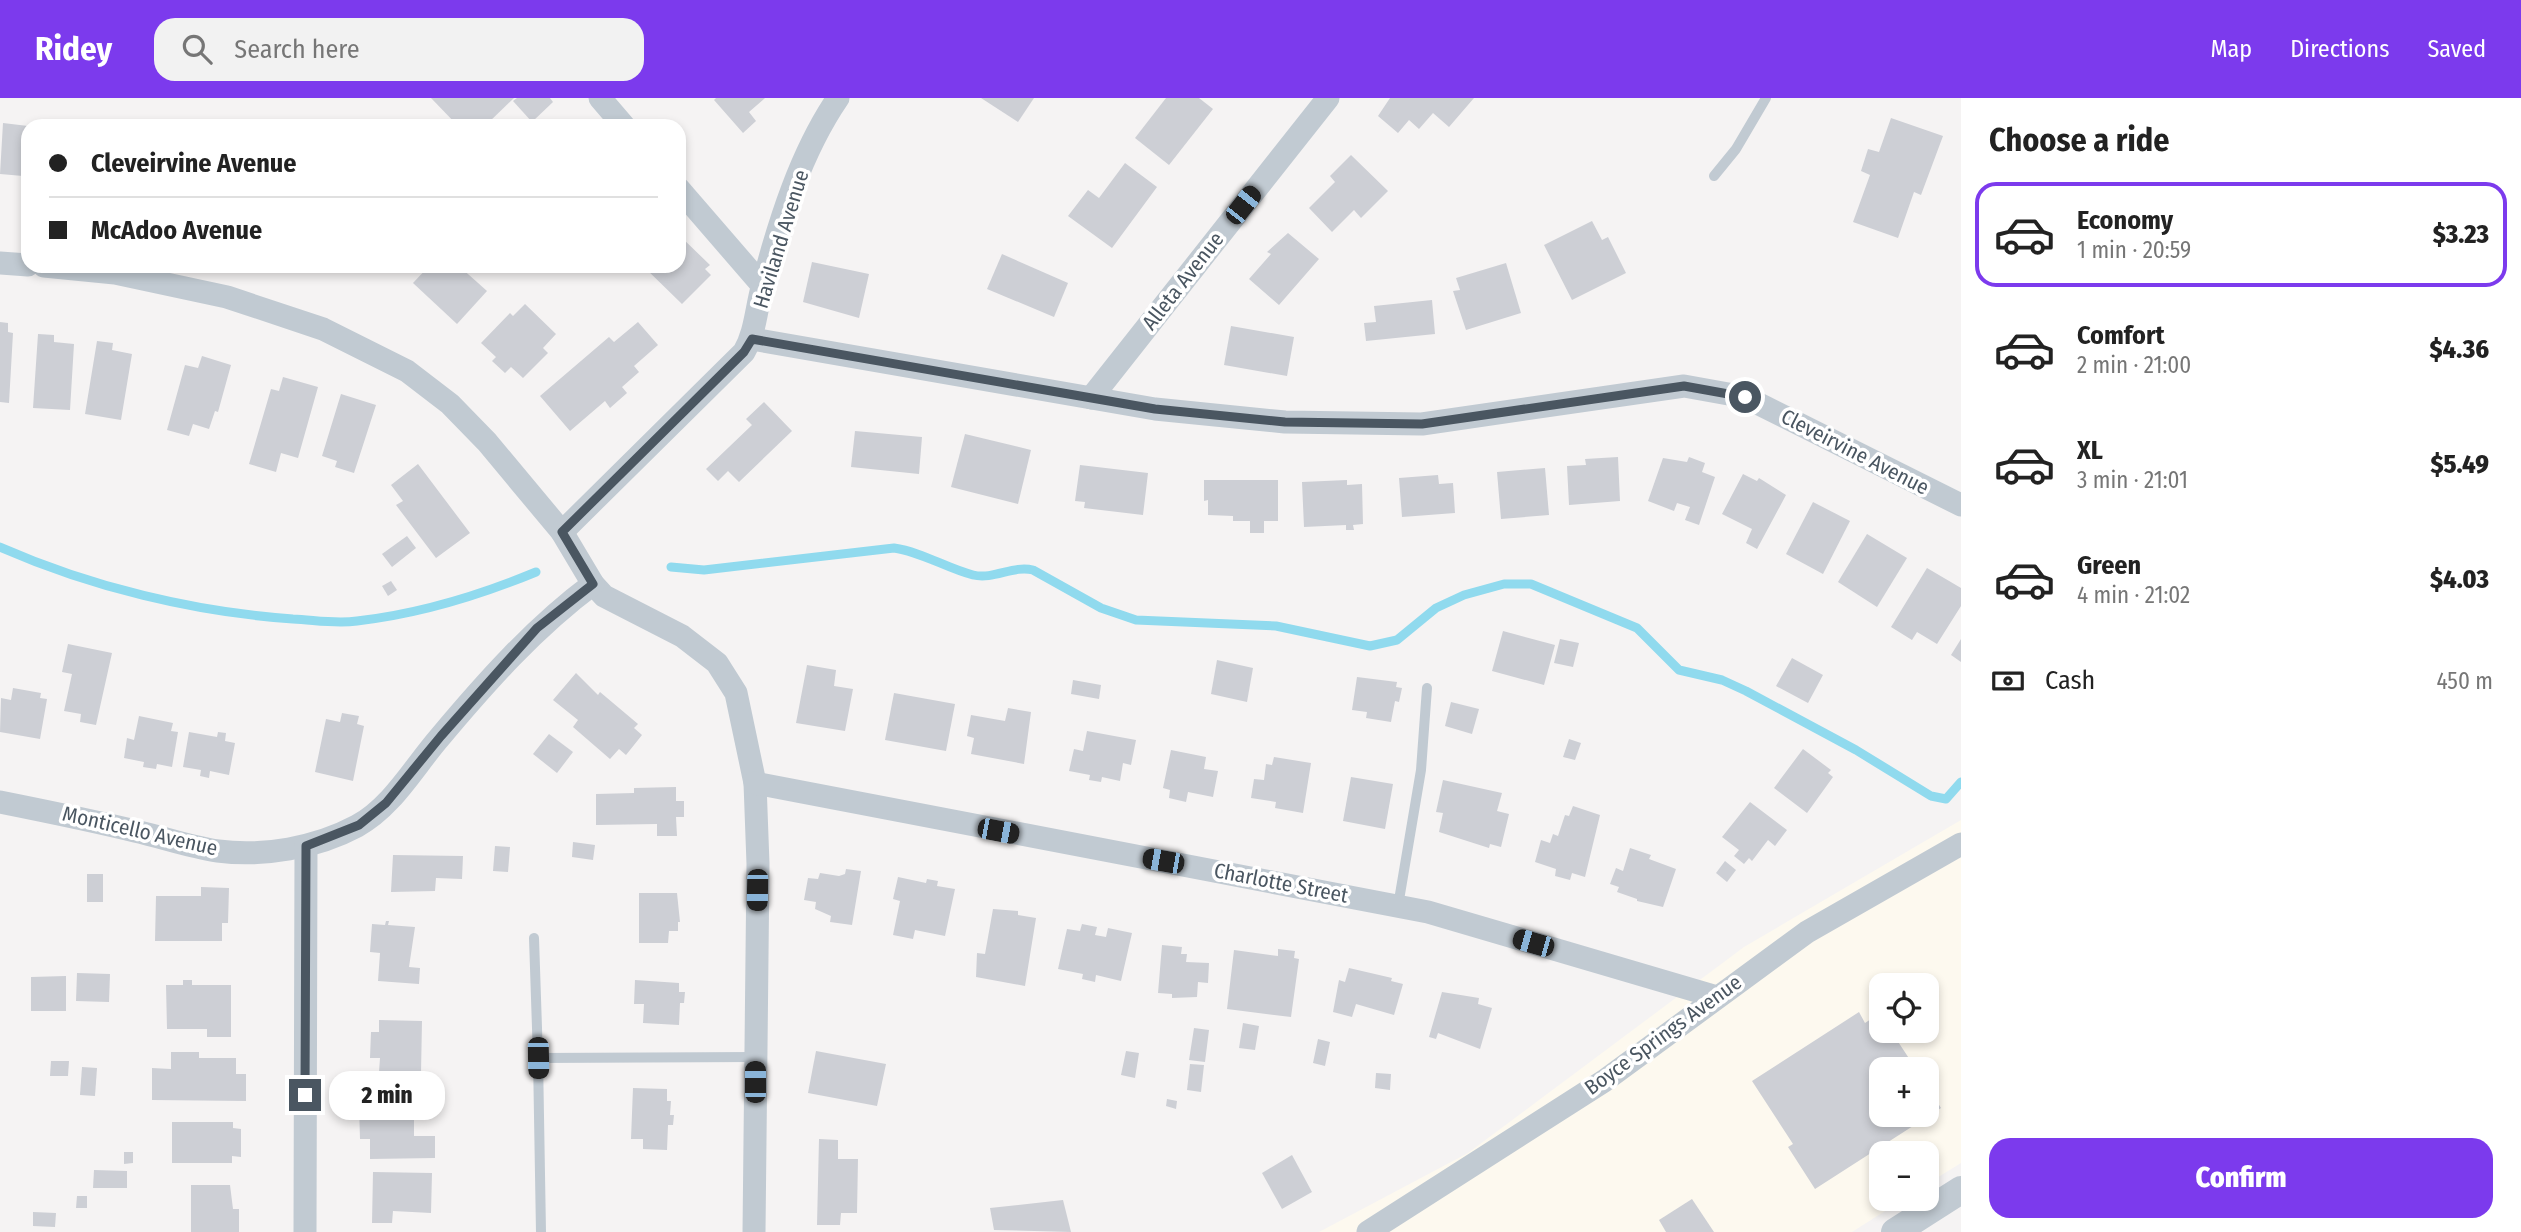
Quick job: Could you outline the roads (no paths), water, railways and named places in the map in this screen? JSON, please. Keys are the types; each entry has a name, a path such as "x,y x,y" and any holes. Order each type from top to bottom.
{"street":[{"path":"600,98 618,119"},
{"name":"Haviland Avenue","path":"562,532 744,352 752,339 762,285 799,173 838,98"},
{"name":"Alleta Avenue","path":"1091,398 1328,98"},
{"path":"686,197 762,285"},
{"path":"0,263 21,264"},
{"path":"106,273 227,297 323,329 407,371 450,404 487,442 562,532 593,584 604,596 682,636 717,663 736,693 755,783 758,864 754,1232"},
{"name":"Cleveirvine Avenue","path":"752,339 1155,409 1285,422 1372,426 1466,419 1670,388 1715,390 1745,397 1961,505"},
{"name":"Monticello Avenue","path":"0,803 74,816 218,851 270,851 306,846 359,825 386,803 441,736 537,628 593,584"},
{"name":"Charlotte Street","path":"755,783 1398,906 1717,997"},
{"name":"Boyce Springs Avenue","path":"1368,1232 1604,1081 1807,932 1961,844"},
{"path":"304,1232 306,846"},
{"path":"1895,1232 1961,1190"}],"lane":[{"path":"1714,176 1736,149 1766,98"},
{"path":"1398,906 1421,771 1427,688"},
{"path":"534,938 541,1232"},
{"path":"538,1058 755,1057"}],"waterway":[{"path":"0,547 107,586 181,604 256,616 333,622 380,618 426,609 536,572"},
{"path":"671,567 704,570 894,548 973,575 988,576 1018,569 1033,570 1101,608 1136,620 1276,626 1370,646 1397,640 1436,608 1464,595 1504,584 1531,584 1637,628 1679,670 1722,680 1746,691 1856,750 1931,796 1946,799 1961,782"}]}
